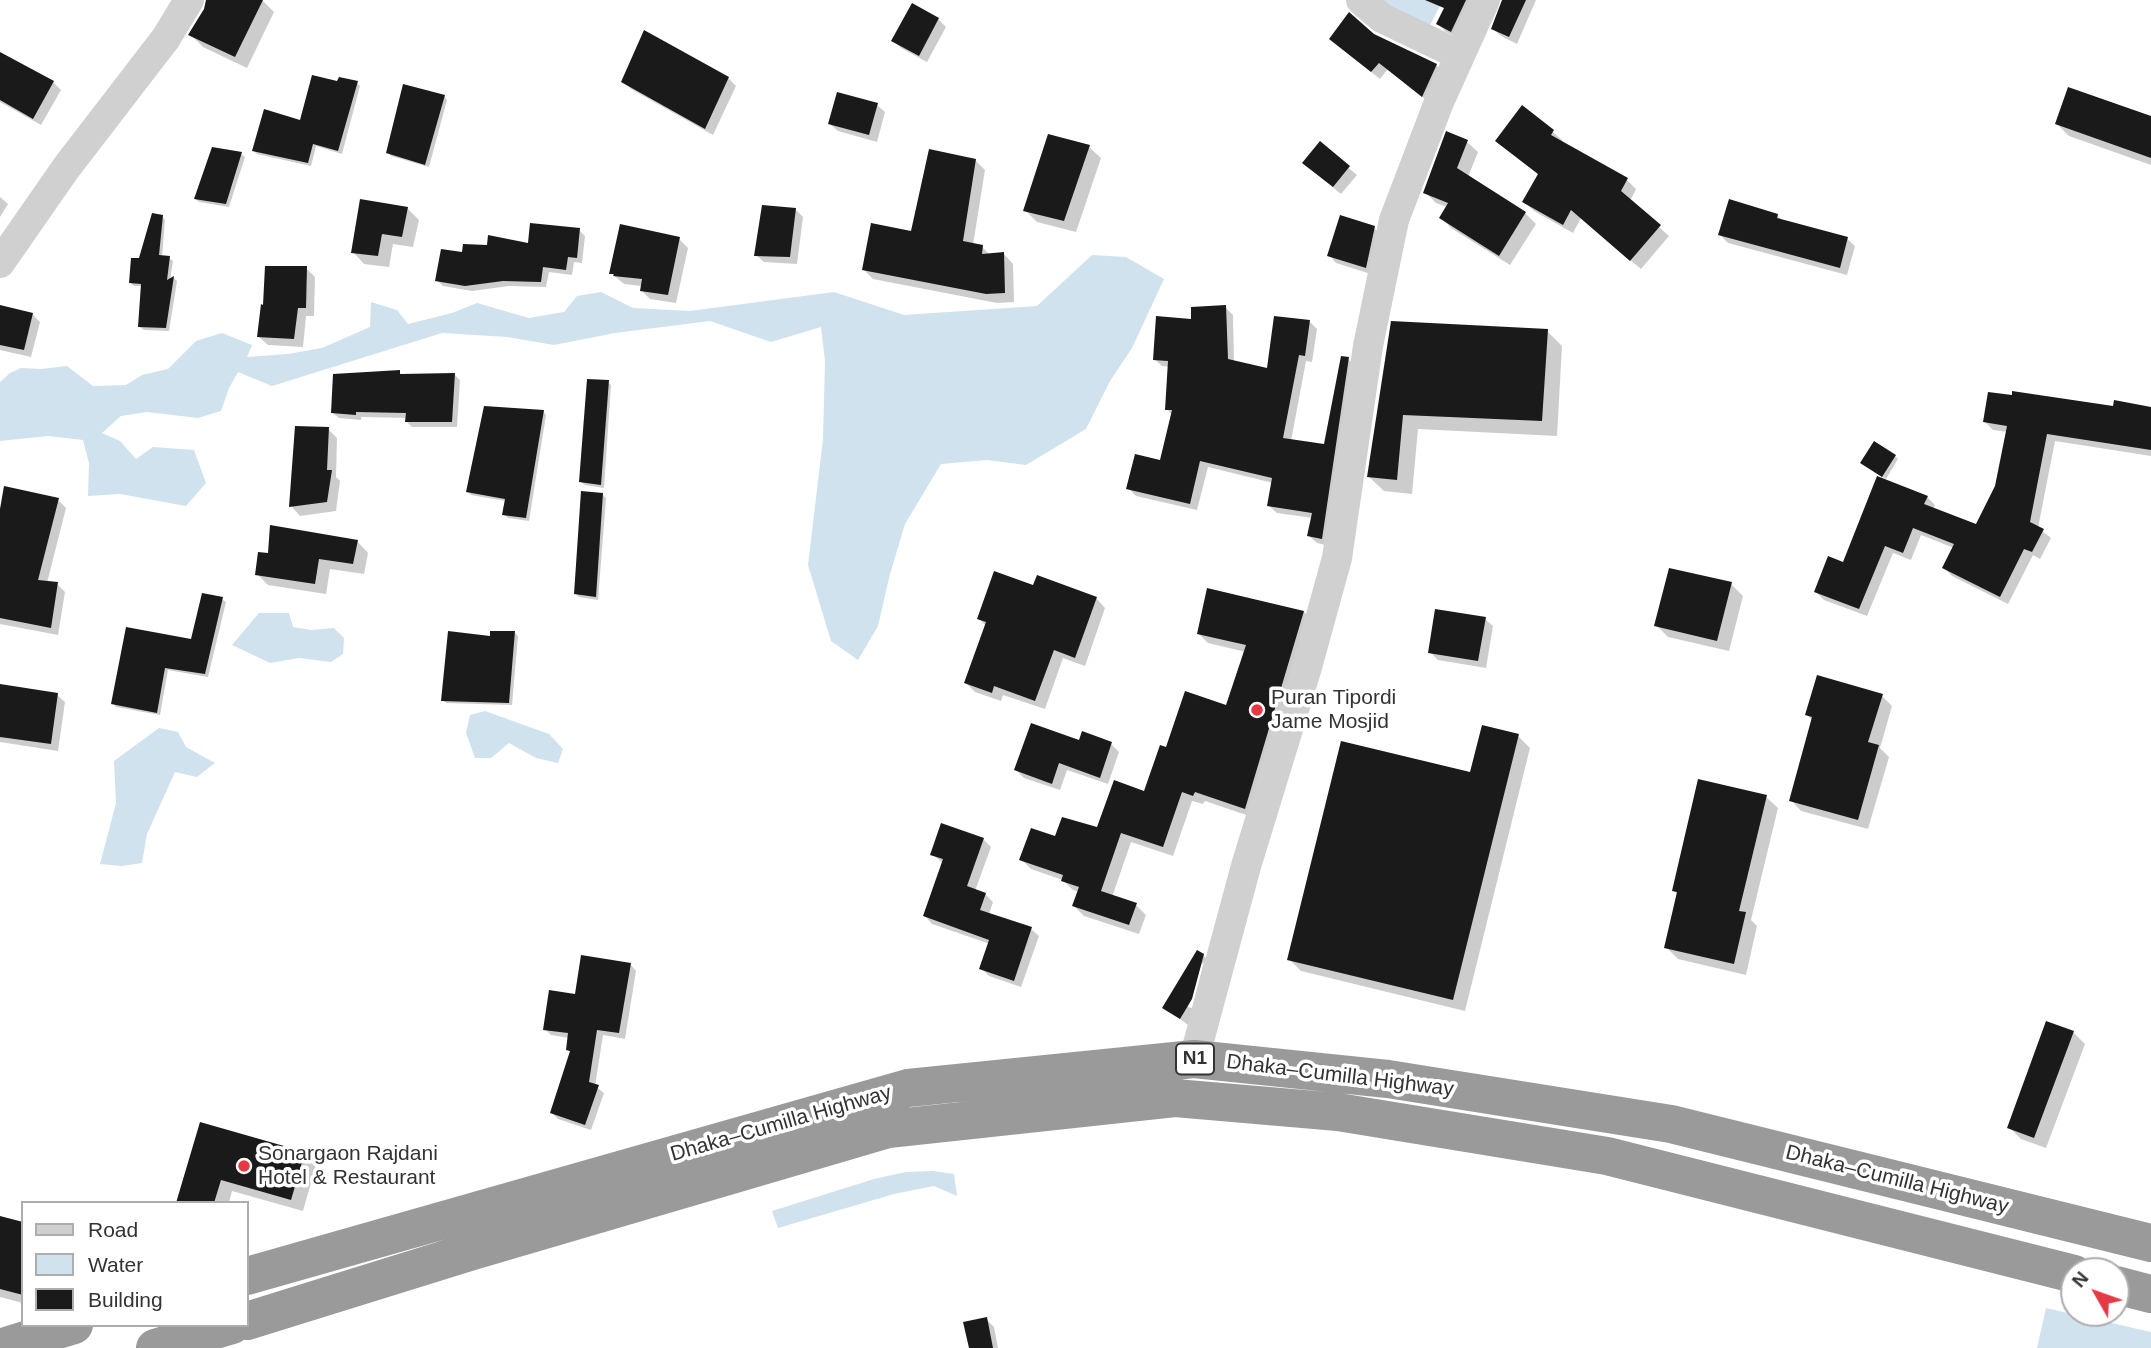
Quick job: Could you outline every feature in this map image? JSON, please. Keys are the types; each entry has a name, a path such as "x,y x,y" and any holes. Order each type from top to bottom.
{"highway":[{"name":"Dhaka–Cumilla Highway","path":"248,1276 908,1088 1180,1073 1388,1079 1671,1124 2151,1243"},
{"name":"Dhaka–Cumilla Highway","path":"248,1321 469,1252 888,1129 1180,1073 1338,1112 1607,1156 2060,1270"},
{"path":"2130,1289 2151,1294"},
{"path":"0,1348 68,1327"},
{"path":"155,1348 225,1327"}],"street":[{"path":"0,263 66,169 166,38 190,0"},
{"path":"1361,0 1382,18 1460,55"},
{"path":"1180,1073 1307,667 1337,558 1368,346 1394,220 1485,0"}],"water":[{"path":"1379,0 1443,0 1428,29"},
{"path":"1092,255 1126,257 1164,279 1132,348 1110,381 1086,429 1026,465 987,460 941,464 905,524 878,626 858,660 831,641 808,565 823,439 825,361 821,327 771,342 710,321 615,333 554,345 507,337 442,333 272,386 238,372 221,411 198,418 147,412 121,416 102,433 120,441 136,459 153,447 194,450 206,483 186,506 120,494 88,496 89,463 83,440 48,436 0,441 0,382 21,368 67,366 93,386 126,385 142,375 168,369 196,341 222,333 252,345 247,357 322,348 370,327 371,302 397,310 408,324 452,313 477,303 529,318 564,312 577,296 601,292 633,308 690,311 834,292 904,315 1037,306"},
{"path":"259,613 289,613 293,627 311,630 334,628 344,638 343,654 331,662 299,658 270,663 232,645"},
{"path":"485,711 549,734 563,749 558,763 536,758 509,743 491,758 475,758 466,733 470,715"},
{"path":"159,728 178,732 186,747 215,763 197,777 175,772 147,834 142,863 122,866 100,864 116,803 114,761"},
{"path":"933,1171 954,1174 957,1196 934,1186 894,1194 778,1228 772,1211 874,1179 906,1172"},
{"path":"2046,1308 2060,1311 2060,1327 2129,1327 2151,1332 2151,1348 2037,1348"}],"building":[{"path":"206,0 263,0 235,57 188,35 204,9"},
{"path":"1425,0 1466,0 1451,32 1436,24 1444,8"},
{"path":"1502,0 1526,0 1509,37 1491,29"},
{"path":"912,3 939,18 919,56 891,41"},
{"path":"1349,12 1374,34 1437,64 1422,97 1379,63 1371,72 1329,39"},
{"path":"644,30 729,77 705,129 621,82"},
{"path":"0,52 54,81 33,119 0,100"},
{"path":"312,75 337,81 339,77 358,81 338,151 313,144 308,163 252,151 264,109 300,120"},
{"path":"403,84 445,95 425,165 386,153"},
{"path":"2068,87 2151,116 2151,158 2055,124"},
{"path":"837,92 878,103 869,135 828,124"},
{"path":"1522,105 1554,130 1551,135 1628,178 1621,191 1661,225 1630,261 1571,210 1563,225 1522,202 1538,174 1495,141"},
{"path":"1446,131 1468,140 1457,168 1526,212 1499,256 1439,218 1448,203 1423,193"},
{"path":"1048,134 1090,145 1064,221 1023,211"},
{"path":"1320,141 1350,166 1333,187 1302,163"},
{"path":"212,147 242,152 226,204 194,199"},
{"path":"929,149 976,159 963,241 983,245 982,254 1004,252 1005,293 986,294 862,270 871,223 911,231"},
{"path":"360,199 408,207 402,237 382,234 378,256 351,253"},
{"path":"1729,199 1778,214 1777,218 1848,237 1840,268 1718,235"},
{"path":"762,205 796,208 790,257 754,256"},
{"path":"152,213 163,215 159,255 170,256 167,280 174,276 166,328 138,327 141,284 129,283 131,258 139,258"},
{"path":"1340,215 1375,226 1366,268 1327,256"},
{"path":"530,223 580,228 577,258 568,257 566,270 543,267 541,282 503,281 465,286 435,281 441,249 462,252 463,244 487,245 488,235 528,243"},
{"path":"620,224 680,237 668,295 640,291 642,279 609,274"},
{"path":"265,266 307,266 306,308 298,308 294,339 257,337 261,304 263,305"},
{"path":"0,305 33,313 24,350 0,345"},
{"path":"1226,305 1228,359 1267,368 1274,316 1310,320 1305,356 1299,355 1283,438 1324,444 1341,356 1349,357 1322,539 1307,536 1312,513 1267,506 1272,478 1200,461 1190,504 1126,489 1135,454 1160,460 1172,410 1165,410 1168,361 1153,360 1156,316 1191,319 1191,307"},
{"path":"1391,321 1548,329 1542,421 1403,415 1397,480 1367,477"},
{"path":"400,370 400,374 455,373 452,422 405,422 406,413 331,413 333,374"},
{"path":"587,379 609,380 601,485 579,482"},
{"path":"2012,391 2113,406 2114,400 2151,407 2151,450 2047,434 2030,522 2044,529 2032,552 2024,549 2000,597 1942,568 1954,544 1913,528 1903,553 1885,546 1859,609 1814,592 1828,556 1843,562 1877,476 1928,496 1924,504 1976,524 1995,486 2007,426 1983,422 1988,392 2012,395"},
{"path":"484,406 544,410 526,518 502,515 505,499 466,492"},
{"path":"295,426 329,427 327,470 332,470 327,502 289,507"},
{"path":"1874,441 1896,455 1882,477 1860,463"},
{"path":"4,486 59,498 38,580 58,582 51,628 0,618 0,509"},
{"path":"581,491 603,493 596,597 574,594"},
{"path":"270,525 358,540 353,564 319,559 315,584 255,575 258,552 268,553"},
{"path":"1669,568 1732,582 1717,641 1654,626"},
{"path":"994,571 1033,585 1037,575 1097,597 1075,658 1054,650 1035,701 994,686 992,693 964,683 986,622 977,619"},
{"path":"1207,588 1304,611 1245,809 1195,792 1193,796 1182,792 1163,847 1121,833 1101,891 1137,903 1129,925 1072,906 1079,887 1061,881 1063,875 1019,860 1031,828 1055,836 1062,817 1097,827 1114,780 1144,791 1160,745 1166,747 1185,691 1226,705 1246,645 1197,634"},
{"path":"202,593 223,597 205,674 165,668 157,713 111,704 126,627 191,639"},
{"path":"1435,609 1486,617 1478,661 1428,653"},
{"path":"448,631 490,636 490,631 515,631 509,703 441,701"},
{"path":"1817,675 1883,694 1868,742 1879,745 1858,820 1789,801 1812,717 1805,715"},
{"path":"0,684 58,693 51,744 0,737"},
{"path":"1031,723 1079,740 1082,731 1112,742 1100,778 1059,763 1052,784 1014,770"},
{"path":"1482,725 1519,734 1453,1000 1287,960 1341,741 1470,772"},
{"path":"1698,779 1767,795 1739,911 1746,912 1734,964 1664,948 1677,892 1672,891"},
{"path":"941,823 984,838 967,886 986,893 980,910 1032,927 1014,981 979,969 989,940 923,916 943,859 930,855"},
{"path":"1197,950 1204,954 1192,999 1180,1019 1162,1008"},
{"path":"581,955 631,963 619,1033 597,1030 589,1082 599,1085 585,1125 550,1113 570,1051 566,1050 568,1033 543,1030 549,990 575,994"},
{"path":"2046,1021 2074,1031 2034,1138 2007,1128"},
{"name":"Sonargaon Rajdani Hotel & Restaurant","path":"200,1122 305,1152 291,1200 221,1180 215,1201 177,1201"},
{"path":"0,1216 21,1221 21,1294 0,1289"},
{"path":"987,1317 993,1348 969,1348 963,1322"}],"place":[{"name":"Puran Tipordi Jame Mosjid","path":"1257,710"},
{"name":"Sonargaon Rajdani Hotel & Restaurant","path":"244,1166"}]}
